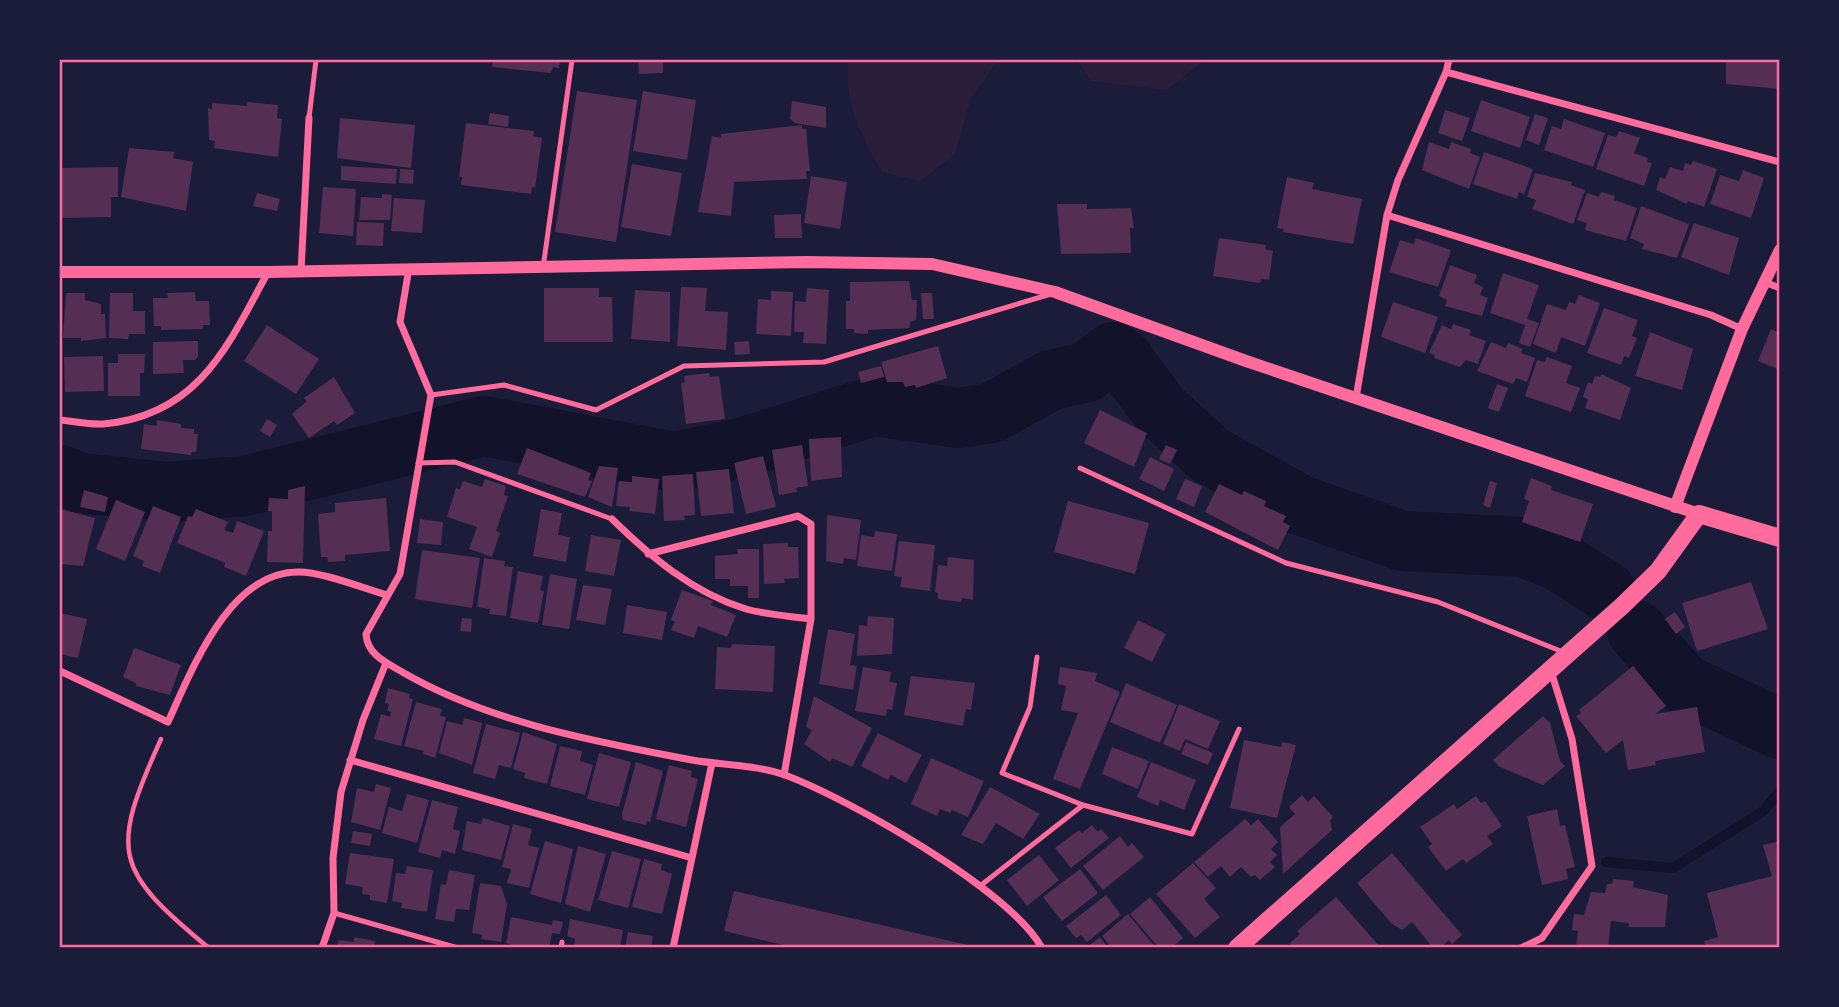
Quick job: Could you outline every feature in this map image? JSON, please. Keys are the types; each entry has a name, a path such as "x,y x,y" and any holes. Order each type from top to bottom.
{"main road":[{"path":"1237,947 1550,671 1658,571 1699,514 1780,538"}],"street":[{"path":"1356,398 1387,215 1398,180 1449,60"},
{"path":"1446,72 1780,162"},
{"path":"300,271 309,118"},
{"path":"1387,215 1711,316 1742,329"},
{"path":"1675,507 1742,329 1780,250"},
{"path":"60,272 268,272 807,262 932,264 1055,292 1356,398 1699,514"},
{"path":"409,268 400,322 431,395 400,574 366,634 367,645 386,663 436,692 482,709 600,742 784,775 881,822 996,895 1042,947"},
{"path":"60,420 102,424 113,422 158,411 191,391 225,350 268,272"},
{"path":"1764,282 1780,288"},
{"path":"648,554 798,516 811,524 811,619 784,775"},
{"path":"612,519 648,554 692,585 746,609 811,619"},
{"path":"60,671 169,722 207,636 253,587 281,574 300,572 387,595"},
{"path":"322,947 334,913 333,858 341,792 386,663"},
{"path":"1521,947 1542,937 1592,866 1572,739 1550,671"},
{"path":"351,760 692,858"},
{"path":"673,947 712,764"}],"lane":[{"path":"309,118 316,60"},
{"path":"543,268 572,60"},
{"path":"431,395 504,385 596,410 684,366 824,362 1055,292"},
{"path":"418,463 455,462 612,519"},
{"path":"1080,468 1286,563 1438,603 1568,654"},
{"path":"1037,657 1030,707 1002,773 1083,806 1192,834 1239,729"},
{"path":"980,886 1083,806"},
{"path":"334,913 458,947"}],"path":[{"path":"169,722 139,790 127,844 139,884 162,909 209,947"}],"shaded area":[{"path":"848,60 998,60 971,98 955,154 920,181 882,172 867,145 851,105"},
{"path":"1077,60 1201,60 1201,63 1167,90 1091,81"}],"building":[{"path":"486,60 560,60 559,68 553,67 551,73 492,67 493,62"},
{"path":"638,60 663,60 663,73 639,74"},
{"path":"1726,60 1780,60 1780,89 1726,84"},
{"path":"577,91 637,100 616,242 555,232"},
{"path":"643,91 696,100 687,160 633,151"},
{"path":"1481,100 1530,117 1520,148 1471,131"},
{"path":"792,101 826,107 826,128 795,123 790,119"},
{"path":"247,102 278,105 277,118 282,119 278,157 214,148 215,141 209,140 208,108 212,109 212,103 247,106"},
{"path":"1445,110 1470,118 1462,141 1438,133"},
{"path":"490,113 509,116 508,127 488,124"},
{"path":"1535,114 1548,118 1539,145 1526,140"},
{"path":"340,118 415,125 411,168 337,158"},
{"path":"1564,119 1605,133 1593,167 1544,150 1552,126 1561,129"},
{"path":"466,123 534,131 533,136 542,138 535,188 532,187 531,194 461,185 462,177 459,177"},
{"path":"802,125 802,129 806,129 810,171 806,171 807,179 734,182 731,216 698,212 712,136 721,138 721,134"},
{"path":"1619,131 1640,138 1634,153 1648,158 1647,162 1652,163 1644,186 1596,169 1608,135 1616,137"},
{"path":"1429,142 1449,149 1451,142 1471,149 1470,153 1480,157 1469,189 1422,170"},
{"path":"129,148 174,152 173,158 193,162 186,211 121,197"},
{"path":"1484,152 1533,169 1524,194 1519,192 1517,199 1473,184"},
{"path":"1693,161 1717,169 1704,207 1688,201 1687,204 1656,190 1660,177 1665,179 1670,167 1683,171 1685,163 1691,165"},
{"path":"632,164 682,173 671,236 621,227"},
{"path":"341,166 397,169 396,184 341,180"},
{"path":"118,167 118,197 111,197 111,217 60,218 60,168"},
{"path":"400,169 414,170 413,184 399,183"},
{"path":"1743,170 1764,178 1751,218 1710,204 1720,175 1739,181"},
{"path":"1535,173 1572,182 1571,185 1585,190 1573,224 1532,209 1536,200 1527,197"},
{"path":"811,176 847,182 840,229 804,223"},
{"path":"1287,177 1314,183 1312,189 1362,199 1353,244 1283,232 1284,229 1277,228"},
{"path":"323,187 356,189 353,236 319,233"},
{"path":"1601,192 1637,208 1626,241 1585,230 1587,223 1577,220 1587,193 1599,197"},
{"path":"257,193 280,199 277,211 253,206"},
{"path":"382,194 392,195 390,220 359,220 361,197 382,198"},
{"path":"394,198 425,200 422,233 391,231"},
{"path":"1057,204 1087,204 1087,209 1131,208 1134,228 1130,228 1131,253 1061,254"},
{"path":"1641,206 1689,224 1677,258 1642,249 1644,244 1630,238"},
{"path":"801,214 802,238 775,238 774,215"},
{"path":"357,222 384,223 383,246 356,245"},
{"path":"1694,223 1739,238 1729,275 1681,257"},
{"path":"1219,238 1266,245 1265,249 1273,251 1269,280 1261,279 1260,283 1213,276"},
{"path":"1416,238 1451,250 1438,287 1389,272 1400,240 1414,244"},
{"path":"1450,265 1477,275 1474,283 1483,287 1480,295 1488,298 1482,316 1445,306 1447,300 1439,296"},
{"path":"1503,273 1539,285 1527,319 1539,323 1530,347 1519,343 1525,325 1490,313"},
{"path":"909,281 912,300 917,300 916,320 911,321 909,328 868,330 868,334 854,333 854,329 846,329 846,301 850,301 850,282"},
{"path":"681,287 707,288 705,311 728,312 726,350 677,346"},
{"path":"544,288 599,288 599,297 612,297 613,342 544,342"},
{"path":"807,288 829,290 826,344 803,343 804,332 794,332 795,301 806,302"},
{"path":"635,290 670,292 670,342 631,339"},
{"path":"771,291 793,292 791,336 756,334 758,299 771,300"},
{"path":"195,292 196,301 209,301 210,325 203,325 203,329 161,330 161,326 154,326 153,298 168,298 167,293"},
{"path":"66,293 85,293 85,300 101,304 101,314 105,314 106,338 81,341 81,338 63,338"},
{"path":"110,293 133,293 133,311 145,311 145,334 129,334 128,339 109,338"},
{"path":"921,293 932,293 934,319 923,319"},
{"path":"1579,295 1600,303 1585,346 1561,337 1556,353 1533,344 1547,304 1566,310 1569,302 1575,304"},
{"path":"1393,302 1438,317 1425,353 1381,337"},
{"path":"1604,308 1638,320 1632,336 1637,338 1629,358 1624,356 1621,365 1587,353"},
{"path":"1453,324 1471,330 1469,335 1486,341 1478,364 1466,360 1460,367 1434,358 1435,355 1429,353 1442,325 1451,329"},
{"path":"267,325 319,359 296,394 244,361"},
{"path":"1771,329 1780,333 1780,370 1758,361"},
{"path":"1650,332 1693,349 1682,390 1635,376"},
{"path":"198,341 198,356 195,360 183,360 184,373 153,374 153,342"},
{"path":"749,341 750,354 735,355 734,342"},
{"path":"1491,342 1506,348 1508,343 1523,349 1521,353 1535,358 1527,382 1516,378 1513,384 1477,371"},
{"path":"938,346 947,378 916,388 915,385 905,387 903,382 887,382 881,362"},
{"path":"118,354 145,354 144,373 140,373 140,396 108,396 108,363 118,363"},
{"path":"103,356 104,391 65,392 64,357"},
{"path":"1547,357 1572,366 1566,383 1580,388 1571,412 1525,396 1537,360 1545,362"},
{"path":"881,366 884,377 861,383 858,372"},
{"path":"709,373 710,377 719,376 725,419 686,424 681,383 685,382 684,376"},
{"path":"1601,374 1631,388 1620,420 1585,408 1588,399 1583,397 1588,382 1592,384 1595,376 1600,377"},
{"path":"334,377 355,413 337,425 334,421 309,438 292,414 307,401 304,398"},
{"path":"1497,384 1508,388 1499,412 1488,408"},
{"path":"1100,410 1147,433 1134,467 1084,443"},
{"path":"267,419 277,425 270,437 260,431"},
{"path":"157,420 181,424 181,428 194,429 194,434 198,434 196,452 191,455 141,449 144,424 157,426"},
{"path":"841,437 842,477 811,481 809,439"},
{"path":"802,445 808,486 796,488 797,492 779,495 772,450"},
{"path":"1166,445 1177,450 1170,464 1159,459"},
{"path":"527,448 591,473 588,480 592,481 585,497 517,474"},
{"path":"763,456 776,507 746,514 734,463"},
{"path":"1150,457 1174,469 1164,491 1139,479"},
{"path":"599,466 618,468 612,507 588,497"},
{"path":"729,469 734,513 701,516 696,472"},
{"path":"693,474 695,515 684,516 685,520 664,521 662,476"},
{"path":"632,476 659,479 655,514 629,511 630,507 616,506 619,481 632,482"},
{"path":"1531,478 1552,486 1551,490 1593,504 1580,542 1522,522 1529,501 1524,499"},
{"path":"485,479 506,486 504,495 508,496 496,531 500,533 492,557 469,549 477,527 447,517 456,488 460,489 463,481 482,487"},
{"path":"1185,479 1202,486 1194,507 1176,499"},
{"path":"1490,481 1497,483 1490,508 1483,505"},
{"path":"1219,484 1242,495 1244,491 1266,501 1264,506 1286,516 1283,522 1290,526 1278,550 1205,512"},
{"path":"305,486 303,563 267,562 268,531 272,531 272,511 268,511 269,498 288,499 288,490"},
{"path":"84,490 108,497 105,512 80,507"},
{"path":"386,498 390,551 345,555 345,561 328,562 327,557 321,557 318,514 335,512 335,503"},
{"path":"116,500 145,512 125,561 96,549"},
{"path":"1068,501 1149,523 1135,574 1054,552"},
{"path":"153,506 181,517 160,573 142,566 144,561 133,556"},
{"path":"60,509 95,518 83,566 60,564"},
{"path":"196,509 228,522 224,530 233,533 237,521 264,531 246,576 224,567 225,563 177,543 188,516 192,517"},
{"path":"541,509 562,513 558,535 570,537 566,562 533,556"},
{"path":"827,515 861,520 856,560 844,558 843,564 826,561"},
{"path":"420,519 443,522 441,545 417,543"},
{"path":"875,531 897,534 892,571 857,566 861,535 874,537"},
{"path":"591,535 621,540 614,576 585,571"},
{"path":"899,541 935,545 930,591 900,587 902,577 894,576"},
{"path":"788,543 788,547 798,547 799,578 784,579 785,583 764,584 763,544"},
{"path":"737,549 759,549 759,598 748,598 748,586 730,586 730,579 715,579 715,556 738,554"},
{"path":"422,550 480,558 472,608 415,599"},
{"path":"948,557 974,560 973,600 962,598 961,602 938,599 938,593 935,592 938,565 947,566"},
{"path":"484,558 505,561 504,566 513,567 506,616 489,614 490,609 477,607"},
{"path":"518,571 543,576 540,590 544,591 538,623 510,618"},
{"path":"550,574 577,579 569,629 542,625"},
{"path":"1751,582 1768,629 1697,651 1682,603"},
{"path":"583,585 612,589 605,625 576,620"},
{"path":"682,590 713,601 711,605 736,615 727,637 698,626 694,638 671,630 675,622 671,620"},
{"path":"627,605 667,612 662,640 623,633"},
{"path":"1675,612 1685,627 1676,634 1665,619"},
{"path":"60,613 87,619 78,658 60,654"},
{"path":"868,616 894,618 892,654 857,656 859,625 867,626"},
{"path":"462,618 472,619 471,632 460,631"},
{"path":"1138,620 1166,634 1152,662 1124,648"},
{"path":"828,629 855,634 850,665 857,666 853,690 819,684"},
{"path":"732,644 775,646 773,692 715,689 717,647 731,648"},
{"path":"134,648 181,665 170,695 136,686 136,683 123,677"},
{"path":"1633,666 1666,706 1655,714 1697,707 1705,752 1655,761 1656,765 1628,770 1623,740 1606,753 1576,716 1581,713 1579,710"},
{"path":"863,667 891,672 889,682 897,683 892,710 887,709 886,716 855,711"},
{"path":"1060,667 1097,673 1095,681 1120,692 1080,789 1053,779 1078,713 1061,710 1066,686 1058,684"},
{"path":"911,676 975,683 971,710 966,709 963,726 904,715"},
{"path":"1126,683 1177,705 1160,743 1110,722"},
{"path":"388,688 410,694 409,698 413,699 401,746 374,739 381,714 390,717 391,712 387,711 389,704 385,703"},
{"path":"814,696 872,728 852,767 832,758 830,762 804,744 812,730 806,727"},
{"path":"416,702 442,709 440,716 446,717 435,758 423,754 424,751 404,746"},
{"path":"1179,704 1220,721 1208,749 1185,739 1180,751 1163,744"},
{"path":"1543,716 1550,723 1560,761 1565,766 1543,785 1500,767 1493,760"},
{"path":"464,718 482,723 472,765 439,753 447,721 462,725"},
{"path":"486,724 520,733 511,768 499,765 495,779 473,773"},
{"path":"523,732 557,744 547,784 524,778 525,773 513,769"},
{"path":"878,733 922,755 906,783 891,775 888,780 861,766"},
{"path":"1244,740 1281,747 1282,742 1296,745 1277,818 1230,808"},
{"path":"1186,742 1213,753 1208,765 1181,754"},
{"path":"560,746 582,751 580,761 593,765 585,795 550,786"},
{"path":"1112,747 1149,761 1138,789 1102,774"},
{"path":"599,753 631,762 619,807 587,799"},
{"path":"931,758 984,781 968,817 952,810 950,813 940,809 937,816 911,804"},
{"path":"636,762 663,771 650,822 647,821 646,825 623,820 622,814"},
{"path":"1151,762 1196,780 1184,810 1160,800 1158,806 1137,797"},
{"path":"669,765 692,771 691,777 698,779 686,827 656,819"},
{"path":"376,784 391,788 380,830 351,822 357,788 374,792"},
{"path":"990,787 1040,814 1023,839 996,823 983,844 961,835"},
{"path":"407,794 429,800 417,843 382,833 389,807 402,811"},
{"path":"1302,795 1308,802 1314,796 1333,817 1330,820 1332,830 1283,874 1280,827 1295,814 1289,807"},
{"path":"1476,796 1481,803 1485,801 1502,826 1487,836 1493,844 1466,863 1463,859 1446,871 1428,847 1432,844 1420,827 1454,804 1457,809"},
{"path":"432,800 458,807 453,829 460,831 455,854 442,850 440,858 418,852"},
{"path":"1557,809 1560,826 1565,825 1575,867 1566,869 1568,879 1542,885 1527,816"},
{"path":"483,818 510,826 501,860 462,850 467,821 481,824"},
{"path":"1245,819 1251,825 1258,819 1278,842 1271,849 1277,855 1270,862 1275,867 1260,880 1255,875 1251,877 1241,867 1230,877 1221,866 1208,877 1194,862"},
{"path":"513,824 532,829 528,845 539,848 529,888 507,883 511,869 502,867"},
{"path":"1092,825 1098,832 1101,829 1109,838 1071,868 1055,848 1079,830 1082,833"},
{"path":"353,831 372,834 370,846 351,843"},
{"path":"1120,836 1128,847 1132,843 1144,857 1103,890 1083,866"},
{"path":"545,841 573,849 561,903 530,894"},
{"path":"1780,841 1780,948 1706,948 1704,941 1718,937 1707,893 1772,876 1763,845"},
{"path":"578,846 606,854 590,912 565,904"},
{"path":"612,851 641,859 628,908 598,900"},
{"path":"350,853 394,859 387,903 370,900 370,895 362,894 363,887 345,884"},
{"path":"1392,853 1462,935 1452,944 1449,940 1440,948 1433,948 1412,922 1402,930 1391,923 1357,883"},
{"path":"1039,855 1059,880 1027,906 1007,880"},
{"path":"644,859 662,864 661,870 672,874 662,914 632,907"},
{"path":"1193,863 1216,888 1204,899 1220,917 1195,938 1156,894"},
{"path":"407,866 433,870 427,912 401,908 402,903 392,901 396,873 405,874"},
{"path":"1080,869 1098,893 1062,921 1043,897"},
{"path":"449,870 475,875 469,910 456,909 454,922 435,919 441,884 446,885"},
{"path":"1613,879 1634,881 1633,887 1668,895 1665,927 1628,927 1629,923 1611,921 1608,948 1576,948 1578,931 1572,930 1574,914 1584,915 1591,892 1605,893 1607,884 1612,884"},
{"path":"480,883 501,886 507,904 501,942 481,939 482,935 472,933"},
{"path":"734,891 972,948 795,948 724,931"},
{"path":"1106,895 1121,915 1087,942 1081,935 1076,938 1066,926"},
{"path":"1150,897 1183,938 1171,948 1159,948 1130,914"},
{"path":"1336,897 1381,948 1294,948 1290,943 1300,934 1297,931"},
{"path":"1128,914 1156,948 1112,948 1102,936"},
{"path":"511,917 552,925 553,920 563,922 560,934 552,933 549,948 519,948 506,943"},
{"path":"570,919 623,930 620,948 574,946 575,939 567,936"},
{"path":"628,932 653,936 651,948 625,948"},
{"path":"354,937 375,941 374,948 337,948 338,940 354,942"},
{"path":"1100,937 1108,948 1086,948"}],"waterway":[{"path":"60,475 81,483 169,492 245,486 484,426 674,462 745,447 874,406 959,418 991,413 1051,380 1087,372 1113,352 1123,359 1159,408 1210,455 1300,505 1403,541 1523,547 1557,560 1606,591"},
{"path":"1637,631 1683,684 1780,729"},
{"path":"1606,862 1673,868 1762,812 1780,791"}]}
